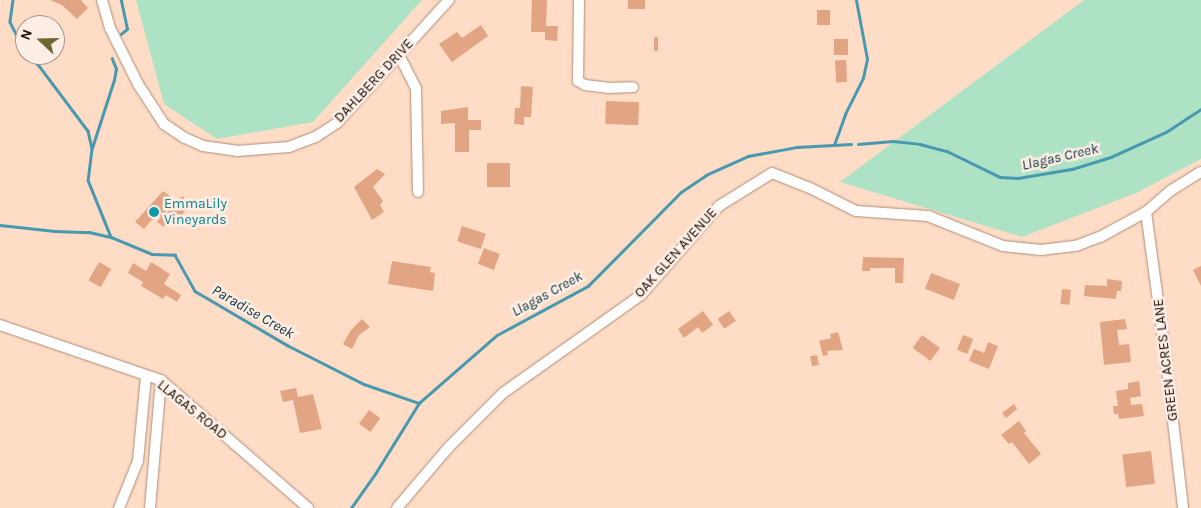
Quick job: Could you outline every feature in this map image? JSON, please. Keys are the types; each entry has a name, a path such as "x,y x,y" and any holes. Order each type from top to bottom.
{"street":[{"name":"DAHLBERG DRIVE","path":"102,0 113,35 138,84 164,124 185,138 204,146 237,151 289,147 317,136 337,123 450,0"},
{"path":"579,0 578,80 585,85 608,88 633,87"},
{"path":"399,55 416,89 418,192"},
{"name":"OAK GLEN AVENUE","path":"397,508 449,447 502,393 641,295 719,206 772,173 812,189 856,211 928,216 1003,246 1032,249 1076,246 1100,237 1146,212 1170,191 1201,172"},
{"name":"GREEN ACRES LANE","path":"1146,212 1165,352 1182,508"},
{"name":"LLAGAS ROAD","path":"0,325 161,380 308,508"},
{"path":"119,508 138,461 146,376"},
{"path":"150,508 161,380"}],"green space":[{"path":"136,0 422,0 313,122 217,139 164,104"},
{"path":"1084,0 1201,0 1201,159 1136,193 1022,237 840,182"}],"building":[{"path":"50,0 81,0 88,8 77,19 62,5"},
{"path":"532,0 547,0 546,26 558,26 557,41 545,40 545,32 531,32"},
{"path":"628,0 645,0 645,9 628,9"},
{"path":"817,10 830,10 830,25 817,25"},
{"path":"481,25 488,36 452,62 439,44 457,32 462,38"},
{"path":"654,37 658,37 658,51 654,51"},
{"path":"834,39 848,39 848,55 834,55"},
{"path":"846,60 847,82 836,83 835,61"},
{"path":"521,86 533,87 531,117 524,117 524,125 514,124 515,108 520,108"},
{"path":"606,101 639,102 638,125 605,124"},
{"path":"468,107 468,120 481,120 481,130 469,130 469,152 455,152 455,123 441,124 441,111"},
{"path":"487,163 510,163 510,187 487,187"},
{"path":"377,169 385,174 373,187 383,201 380,205 384,212 372,220 354,187"},
{"path":"163,191 170,196 162,206 167,213 182,196 190,203 188,208 177,220 172,217 164,227 157,222 161,217 157,214 144,229 135,222"},
{"path":"462,226 486,234 481,249 457,241"},
{"path":"484,248 500,254 494,270 478,264"},
{"path":"863,257 904,258 903,283 895,283 895,268 870,268 870,271 862,271"},
{"path":"392,261 431,267 430,272 435,273 433,291 388,284"},
{"path":"99,262 111,269 101,287 88,280"},
{"path":"151,262 170,274 164,284 181,295 177,302 166,295 163,299 141,286 143,282 128,273 133,263 146,271"},
{"path":"1201,266 1201,286 1193,270"},
{"path":"931,273 960,284 954,300 925,289"},
{"path":"1107,279 1122,281 1121,291 1117,291 1116,299 1084,296 1085,285 1107,286"},
{"path":"1062,289 1071,290 1069,305 1060,304"},
{"path":"703,311 713,325 702,333 698,327 684,338 678,329"},
{"path":"729,311 736,321 724,329 718,319"},
{"path":"362,319 370,327 359,335 352,349 343,344 351,330"},
{"path":"1125,319 1127,329 1117,330 1119,345 1129,344 1131,362 1104,365 1100,322"},
{"path":"838,332 843,350 827,351 828,355 823,356 819,341 831,338 830,334"},
{"path":"922,335 940,348 930,361 913,348"},
{"path":"963,335 973,339 967,354 957,350"},
{"path":"988,342 998,346 989,369 969,361 974,349 984,353"},
{"path":"817,355 819,365 812,366 810,356"},
{"path":"1139,381 1141,396 1130,398 1131,405 1142,404 1144,416 1119,419 1118,414 1114,414 1113,406 1118,406 1116,391 1128,389 1128,383"},
{"path":"296,388 298,397 313,394 322,429 300,433 293,400 283,402 280,391"},
{"path":"1014,404 1017,409 1006,418 1002,413"},
{"path":"369,410 380,418 370,432 359,424"},
{"path":"1019,421 1026,431 1024,433 1041,454 1029,464 1012,442 1009,444 1001,435"},
{"path":"1151,451 1155,484 1126,487 1122,455"}],"waterway":[{"path":"13,0 10,22 15,32"},
{"path":"121,0 127,29 121,34"},
{"path":"834,145 845,114 863,78 867,59 856,0"},
{"path":"92,148 114,80 116,69 112,59"},
{"path":"38,65 88,131 92,149 88,180 111,237"},
{"name":"Llagas Creek","path":"858,144 893,141 920,144 947,151 1000,177 1018,178 1072,169 1111,157 1166,132 1201,109"},
{"name":"Llagas Creek","path":"351,508 375,474 419,403 497,335 588,286 681,192 706,175 748,156 797,147 851,144"},
{"name":"Paradise Creek","path":"0,225 55,231 89,232 111,237 152,254 175,255 195,291 287,345 364,384 419,403"}],"place":[{"name":"EmmaLily Vineyards","path":"154,212"}]}
